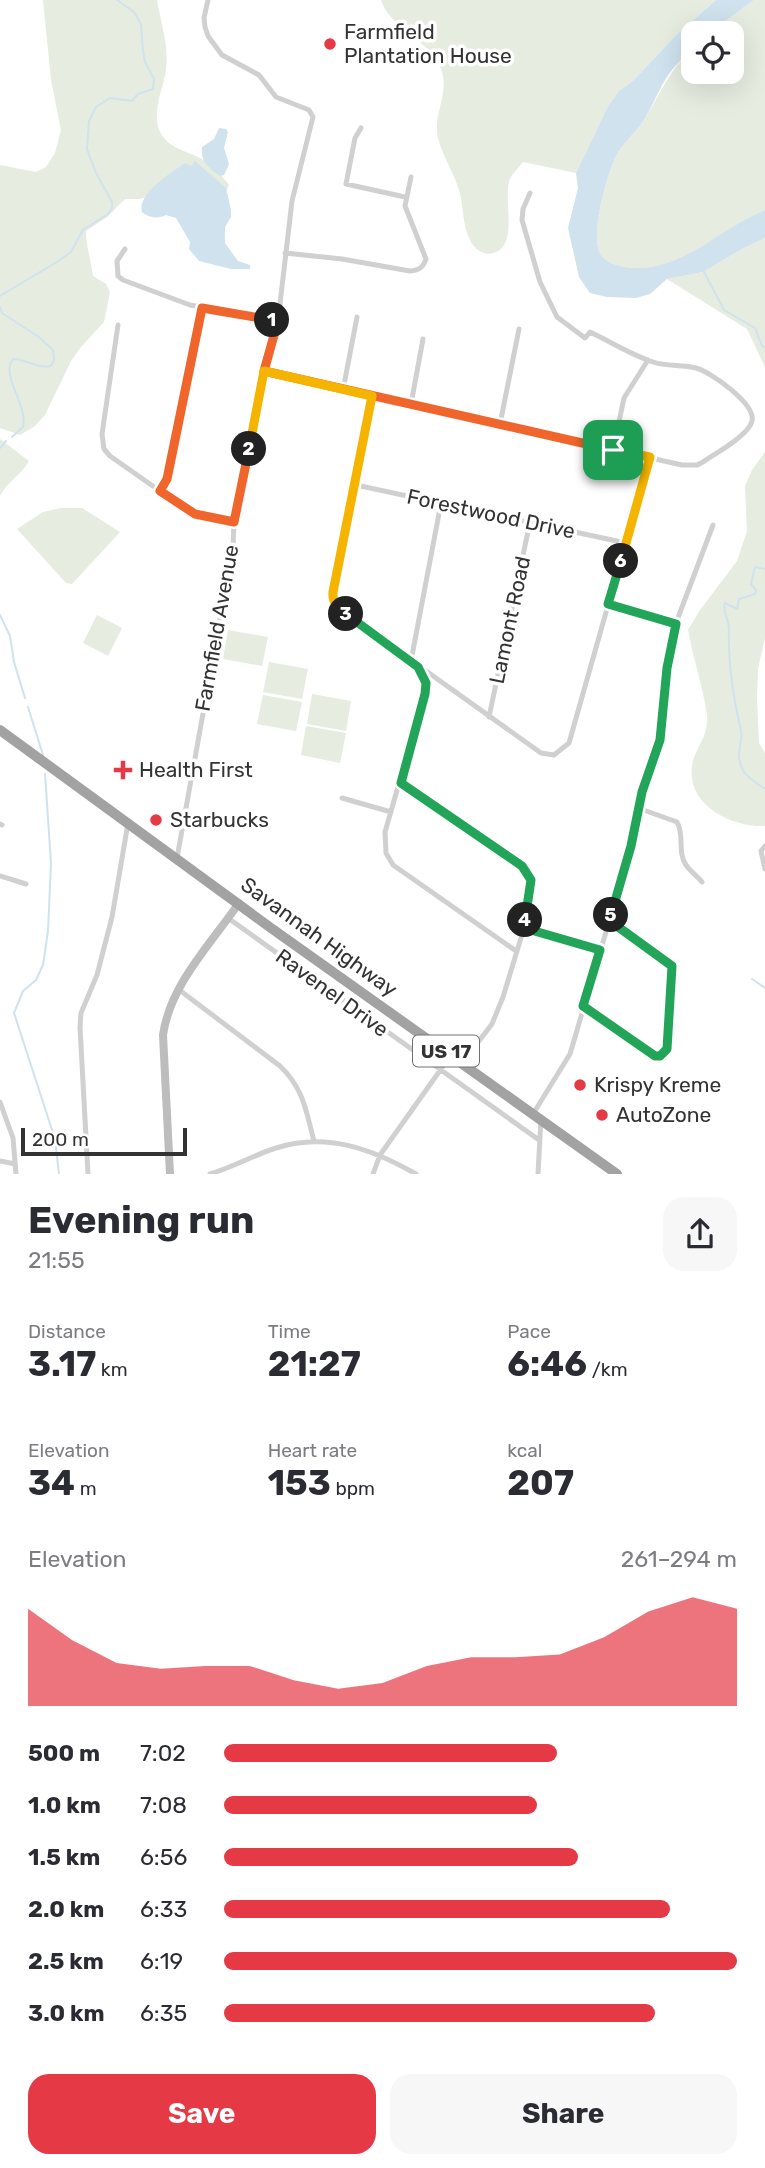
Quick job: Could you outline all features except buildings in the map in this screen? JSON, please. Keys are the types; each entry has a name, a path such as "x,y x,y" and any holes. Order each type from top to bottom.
{"highway":[{"name":"Savannah Highway","path":"0,730 608,1171 617,1174"}],"main road":[{"path":"170,1174 163,1035 166,1014 178,989 239,903"}],"street":[{"name":"Farmfield Avenue","path":"177,858 233,547 234,522 264,371 278,321 292,201 311,127 312,112 276,97 259,75 222,55 208,36 205,27 208,0"},
{"path":"361,128 355,138 346,184 405,197"},
{"path":"285,253 418,271 426,259 405,206 411,177"},
{"path":"264,371 682,465 704,462 744,433 753,417 745,401 706,372 696,368 665,366 590,332 585,338 557,317 540,282 522,220 523,209 530,193"},
{"path":"125,249 117,261 118,276 123,280 202,308 278,321"},
{"path":"160,491 167,479 202,308"},
{"path":"343,390 357,317"},
{"path":"118,325 103,435 104,449 110,456 195,514 234,522"},
{"path":"500,424 519,329"},
{"path":"411,404 423,339"},
{"path":"613,450 624,398 648,360"},
{"path":"372,396 333,598 336,605 489,717 541,752 554,755 569,743 650,457"},
{"name":"Forestwood Drive","path":"356,485 626,543"},
{"path":"411,661 441,503"},
{"name":"Lamont Road","path":"489,717 530,523"},
{"path":"538,1174 540,1140 537,1117 570,1054 610,921 631,846 638,808 660,740 667,668 676,624 713,524"},
{"path":"608,604 676,624"},
{"path":"418,667 426,683 425,694 384,840 386,853 393,865 516,951"},
{"path":"401,783 522,866 531,880 524,928 498,1011 492,1024 462,1063"},
{"path":"342,798 391,812"},
{"path":"638,808 677,822 682,834 681,849 686,865 702,881"},
{"path":"88,1174 81,1013 97,975 112,917 128,824"},
{"path":"763,848 765,869"},
{"path":"0,876 26,884"},
{"name":"Ravenel Drive","path":"228,918 540,1140"},
{"path":"583,1006 655,1056 665,1052 672,966 610,921"},
{"path":"524,928 600,950"},
{"path":"178,989 292,1078 301,1092 314,1142"},
{"path":"373,1174 380,1155 451,1055"},
{"path":"0,1102 13,1138 16,1174"},
{"path":"210,1174 277,1148 314,1142 349,1144 380,1155 416,1174"},
{"path":"0,1161 15,1164"}],"shaded area":[{"path":"43,0 157,0 167,61 158,105 159,130 171,145 210,164 229,185 223,199 157,194 140,199 125,199 107,217 86,231 93,276 106,284 110,292 104,322 71,361 45,415 35,426 20,435 0,428 0,165 36,172 46,167 55,153 61,130 51,80"},
{"path":"381,0 716,0 692,21 681,21 681,31 634,80 619,91 608,106 576,173 523,162 511,177 508,187 509,221 506,241 501,249 490,254 478,250 468,236 459,190 438,137 437,123 444,87 442,72 430,51 386,11"},
{"path":"754,0 765,0 765,210 674,260 640,268 613,264 601,255 597,235 608,177 621,147 642,123 676,67 681,61 681,84 744,84 744,21 725,21"},
{"path":"765,238 765,367 747,329 667,279 703,272"},
{"path":"0,439 29,461 0,496"},
{"path":"765,452 765,638 758,669 757,697 759,743 765,753 765,826 738,823 725,818 703,802 696,792 692,765 706,729 707,715 688,630 737,561 747,531 745,486"},
{"path":"61,508 82,508 120,532 72,584 66,583 17,529 43,512"},
{"path":"97,615 122,628 108,656 83,643"},
{"path":"228,630 268,637 262,666 223,659"},
{"path":"269,662 308,669 302,699 263,692"},
{"path":"312,694 351,701 346,731 307,724"},
{"path":"263,695 302,702 296,731 257,724"},
{"path":"306,726 346,733 340,763 301,755"}],"water":[{"path":"716,0 754,0 725,21 692,21"},
{"path":"681,31 681,60 668,76 642,123 621,147 608,177 598,221 597,235 601,255 613,264 624,267 657,266 689,253 765,210 765,238 703,272 667,279 650,294 636,298 607,297 590,293 579,277 568,228 578,188 576,173 608,106 619,91 634,80"},
{"path":"219,128 228,132 224,148 229,164 224,175 220,176 202,157 202,147 214,139"},
{"path":"195,161 226,188 231,217 225,227 225,243 238,261 250,265 250,269 231,269 199,261 189,249 190,242 176,218 166,215 147,216 142,212 145,198 156,184 185,163 191,166"}],"waterway":[{"path":"0,296 71,252 83,230 108,214 112,208 112,202 87,149 89,121 96,107 110,98 132,101 138,94 153,89 154,79 145,62 141,24 134,12 117,0"},
{"path":"703,270 724,310 755,328 762,346 765,347"},
{"path":"0,307 2,313 39,337 53,350 54,360 51,366 46,367 13,359 10,374 22,409 23,427 12,437"},
{"path":"0,448 6,441"},
{"path":"765,569 755,567 751,584 756,590 755,594 739,599 737,609 725,603 724,606 729,625 729,654 742,735 739,760 746,774 765,789"},
{"path":"0,615 10,636 14,662 25,698"},
{"path":"28,707 43,755"},
{"path":"45,774 51,863 48,931 43,965 36,980 23,991 14,1013 55,1139 59,1174"},
{"path":"752,979 765,988"}],"place":[{"name":"Farmfield Plantation House","path":"330,44"},
{"name":"Health First","path":"123,770"},
{"name":"Starbucks","path":"156,820"},
{"name":"Krispy Kreme","path":"580,1085"},
{"name":"AutoZone","path":"602,1115"}],"route":[{"path":"613,450 264,371 278,321 202,308 167,479 160,491 195,514 234,522 264,371 372,396 333,598 336,605 348,616 418,667 424,676 425,694 401,783 522,866 531,880 524,928 600,950 583,1006 655,1056 660,1056 667,1049 672,966 610,921 631,846 642,792 660,740 667,668 676,624 608,604 650,457 613,450"}]}
